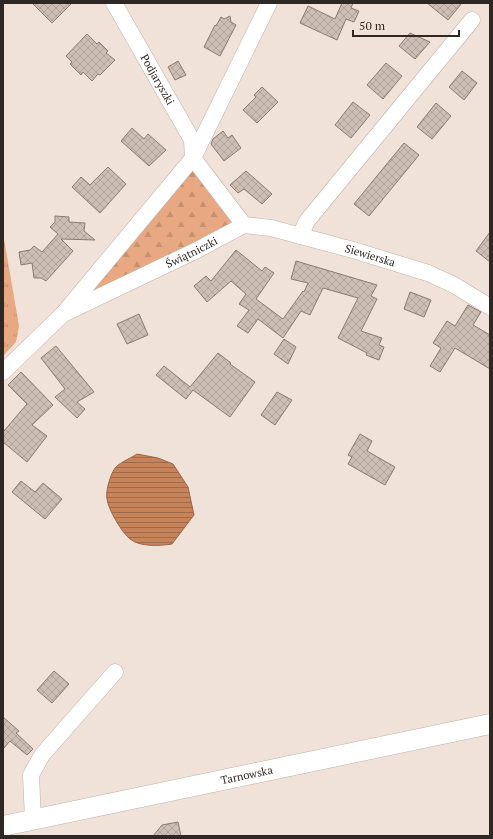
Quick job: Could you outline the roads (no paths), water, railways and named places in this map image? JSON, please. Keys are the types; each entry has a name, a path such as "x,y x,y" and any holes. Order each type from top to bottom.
{"street":[{"name":"Podjaryszki","path":"114,3 192,140 193,158"},
{"name":"Świątniczki","path":"3,372 63,314 193,158 269,3"},
{"path":"300,236 307,221 472,20"},
{"path":"193,158 244,225"},
{"name":"Świątniczki","path":"63,314 198,250 244,225"},
{"name":"Siewierska","path":"244,225 271,228 428,273 454,285 490,306"},
{"path":"33,820 31,775 42,755 115,672"},
{"name":"Tarnowska","path":"3,826 490,724"}]}
